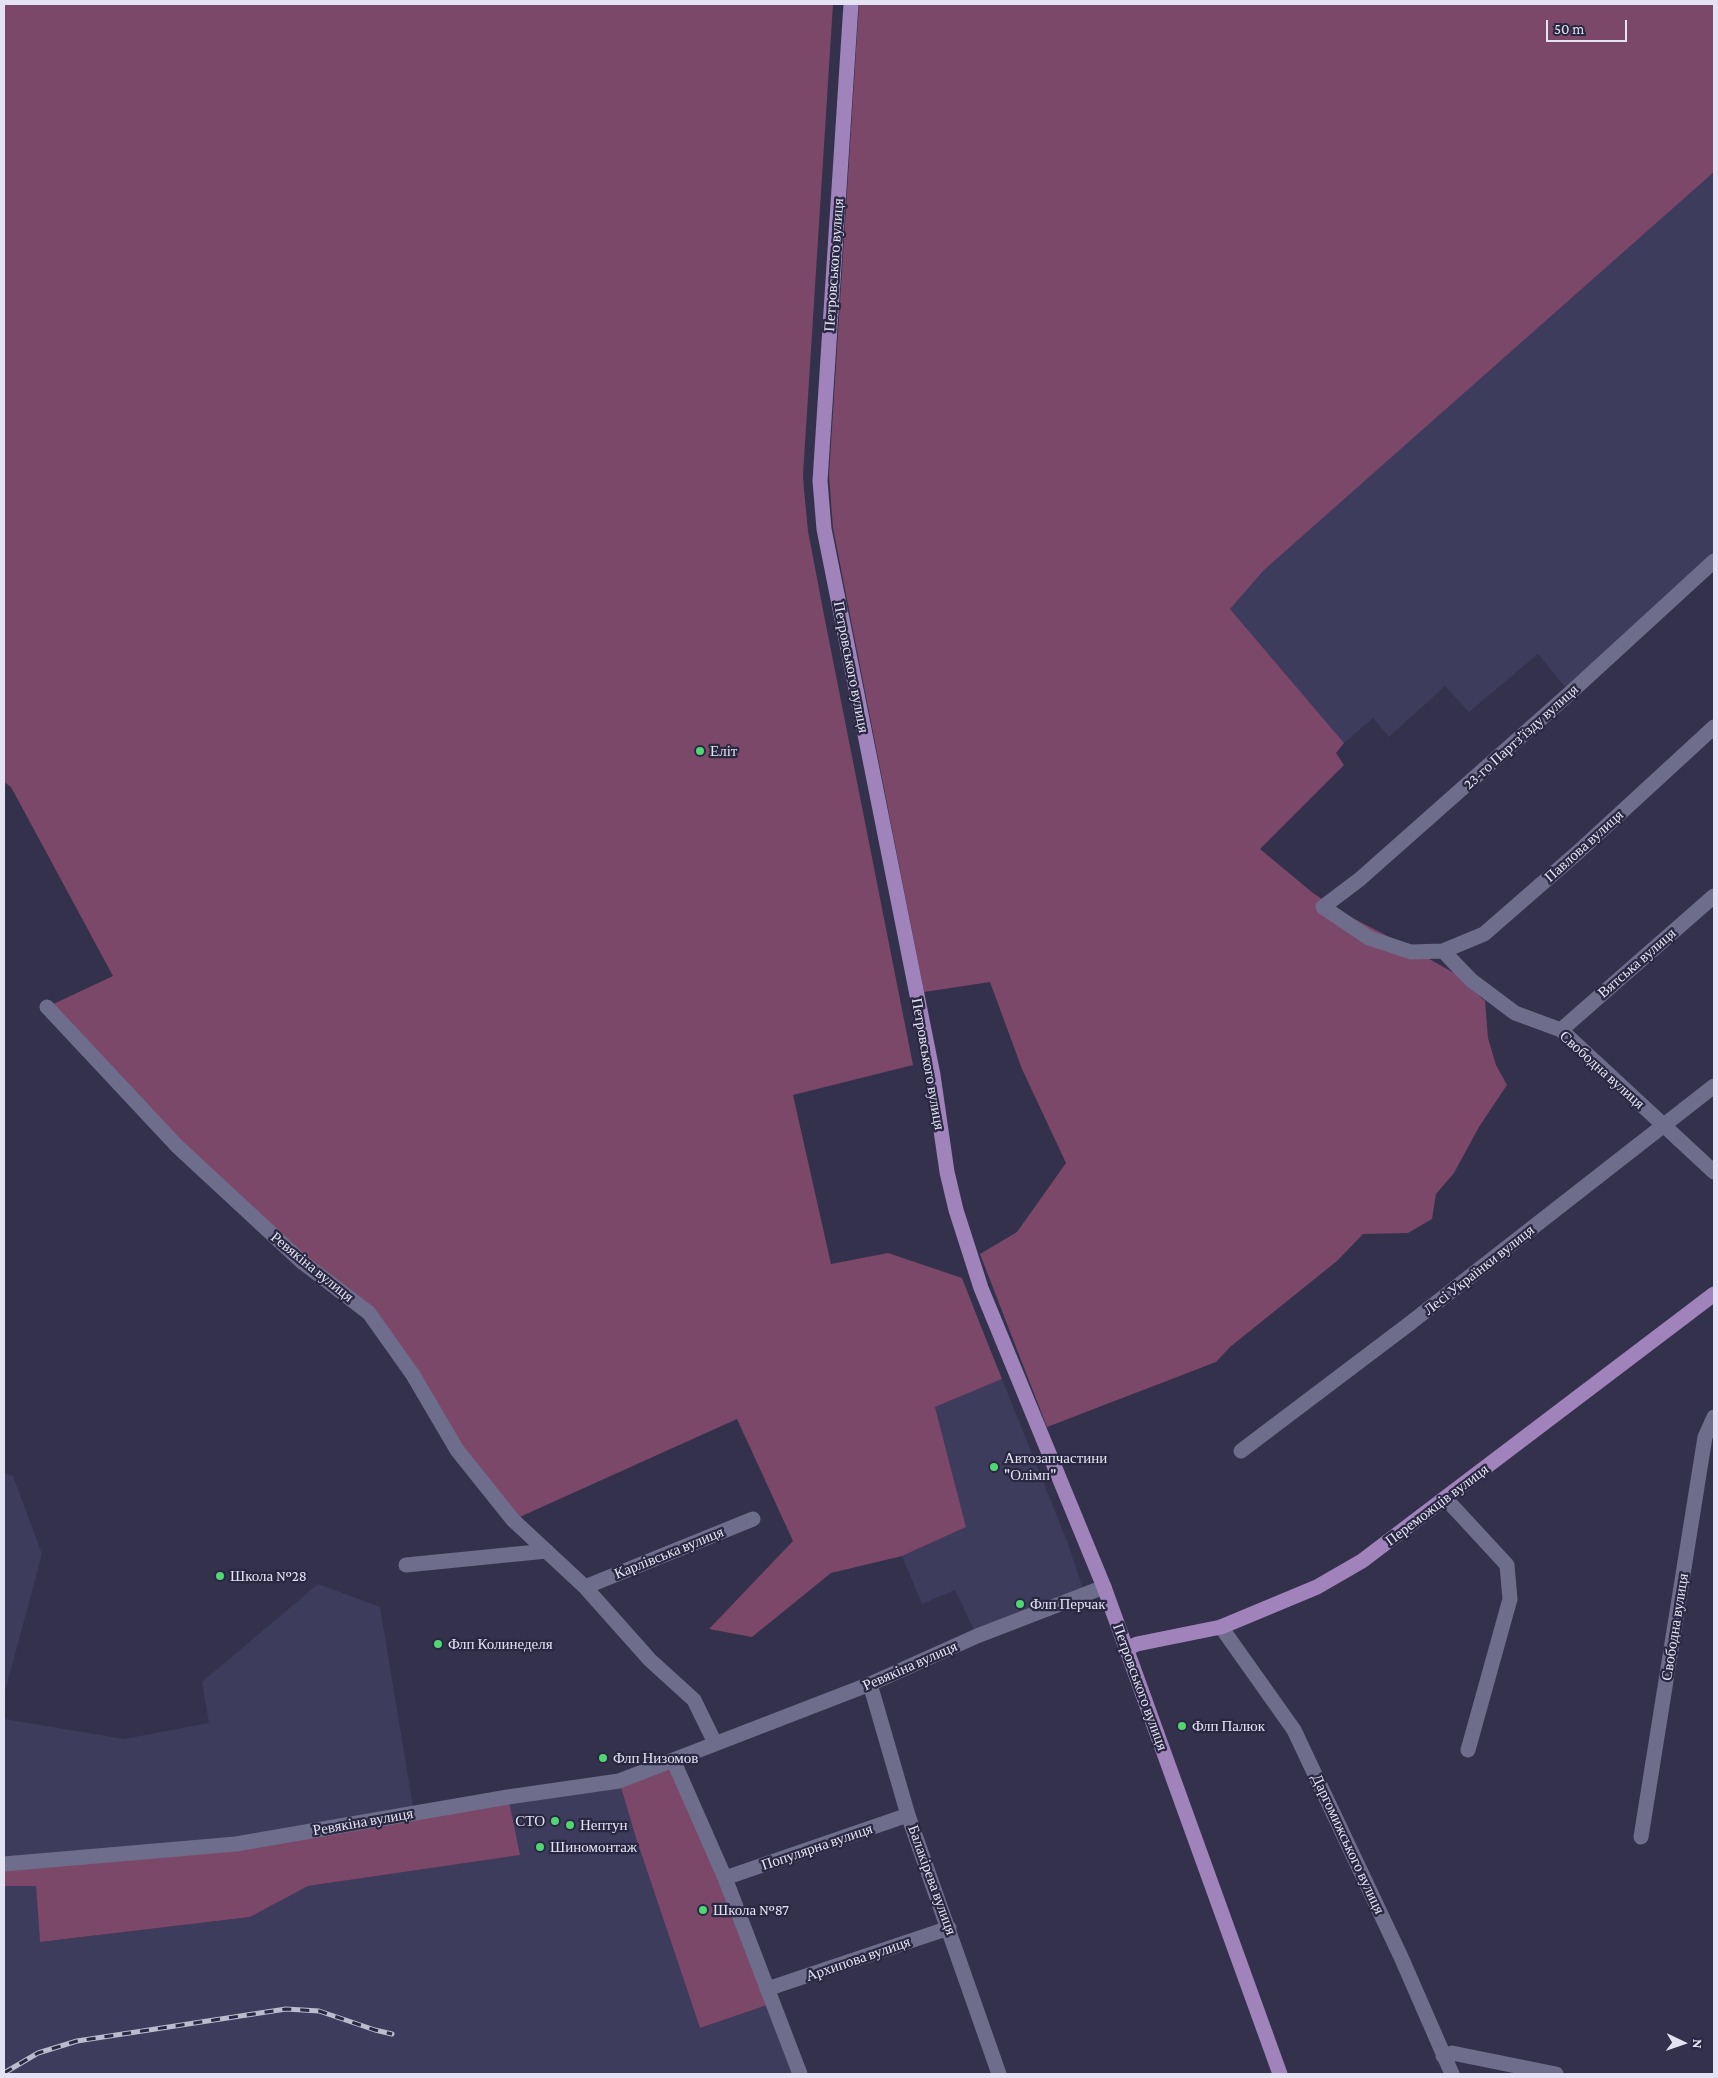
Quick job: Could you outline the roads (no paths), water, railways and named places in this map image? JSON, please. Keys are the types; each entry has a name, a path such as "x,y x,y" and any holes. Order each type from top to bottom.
{"main road":[{"name":"Петровського вулиця","path":"851,4 820,481 824,529 932,1075 947,1172 956,1210 981,1288 1104,1587 1280,2074"},
{"name":"Переможців вулиця","path":"1126,1649 1136,1644 1220,1627 1317,1587 1362,1561 1714,1294"}],"street":[{"name":"23-го Партз’їзду вулиця","path":"1443,952 1411,952 1369,938 1323,907 1389,854 1570,693 1714,561"},
{"name":"Павлова вулиця","path":"1443,952 1484,934 1577,853 1714,727"},
{"name":"Вятська вулиця","path":"1561,1030 1714,896"},
{"name":"Свободна вулиця","path":"1443,952 1471,980 1515,1014 1561,1030 1714,1172"},
{"name":"Ревякіна вулиця","path":"47,1006 190,1158 301,1261 369,1313 413,1375 457,1450 513,1520 585,1587 650,1660 694,1700 715,1743"},
{"name":"Лесі Українки вулиця","path":"1241,1450 1409,1324 1714,1086"},
{"name":"Свободна вулиця","path":"1641,1837 1705,1437 1714,1418"},
{"path":"1446,1499 1507,1565 1510,1599 1468,1750"},
{"name":"Карлівська вулиця","path":"585,1587 753,1518"},
{"path":"406,1565 547,1551"},
{"name":"Ревякіна вулиця","path":"4,1864 236,1844 508,1797 619,1781 674,1762 715,1743 870,1684 977,1636 1104,1587"},
{"name":"Даргомижського вулиця","path":"1220,1627 1294,1730 1401,1957 1452,2074"},
{"name":"Балакірева вулиця","path":"870,1684 908,1816 999,2074"},
{"path":"674,1762 725,1878 800,2074"},
{"name":"Популярна вулиця","path":"725,1878 908,1816"},
{"name":"Архипова вулиця","path":"767,1989 949,1928"},
{"path":"1443,2056 1452,2053 1552,2074"}],"railway":[{"path":"4,2073 38,2053 77,2041 286,2009 319,2011 392,2034"}],"place":[{"name":"Еліт","path":"700,751"},
{"name":"Автозапчастини \"Олімп\"","path":"994,1467"},
{"name":"Школа №28","path":"220,1576"},
{"name":"Флп Перчак","path":"1020,1604"},
{"name":"Флп Колинеделя","path":"438,1644"},
{"name":"Флп Палюк","path":"1182,1726"},
{"name":"Флп Низомов","path":"603,1758"},
{"name":"СТО","path":"555,1821"},
{"name":"Нептун","path":"570,1825"},
{"name":"Шиномонтаж","path":"540,1847"},
{"name":"Школа №87","path":"703,1910"}]}
